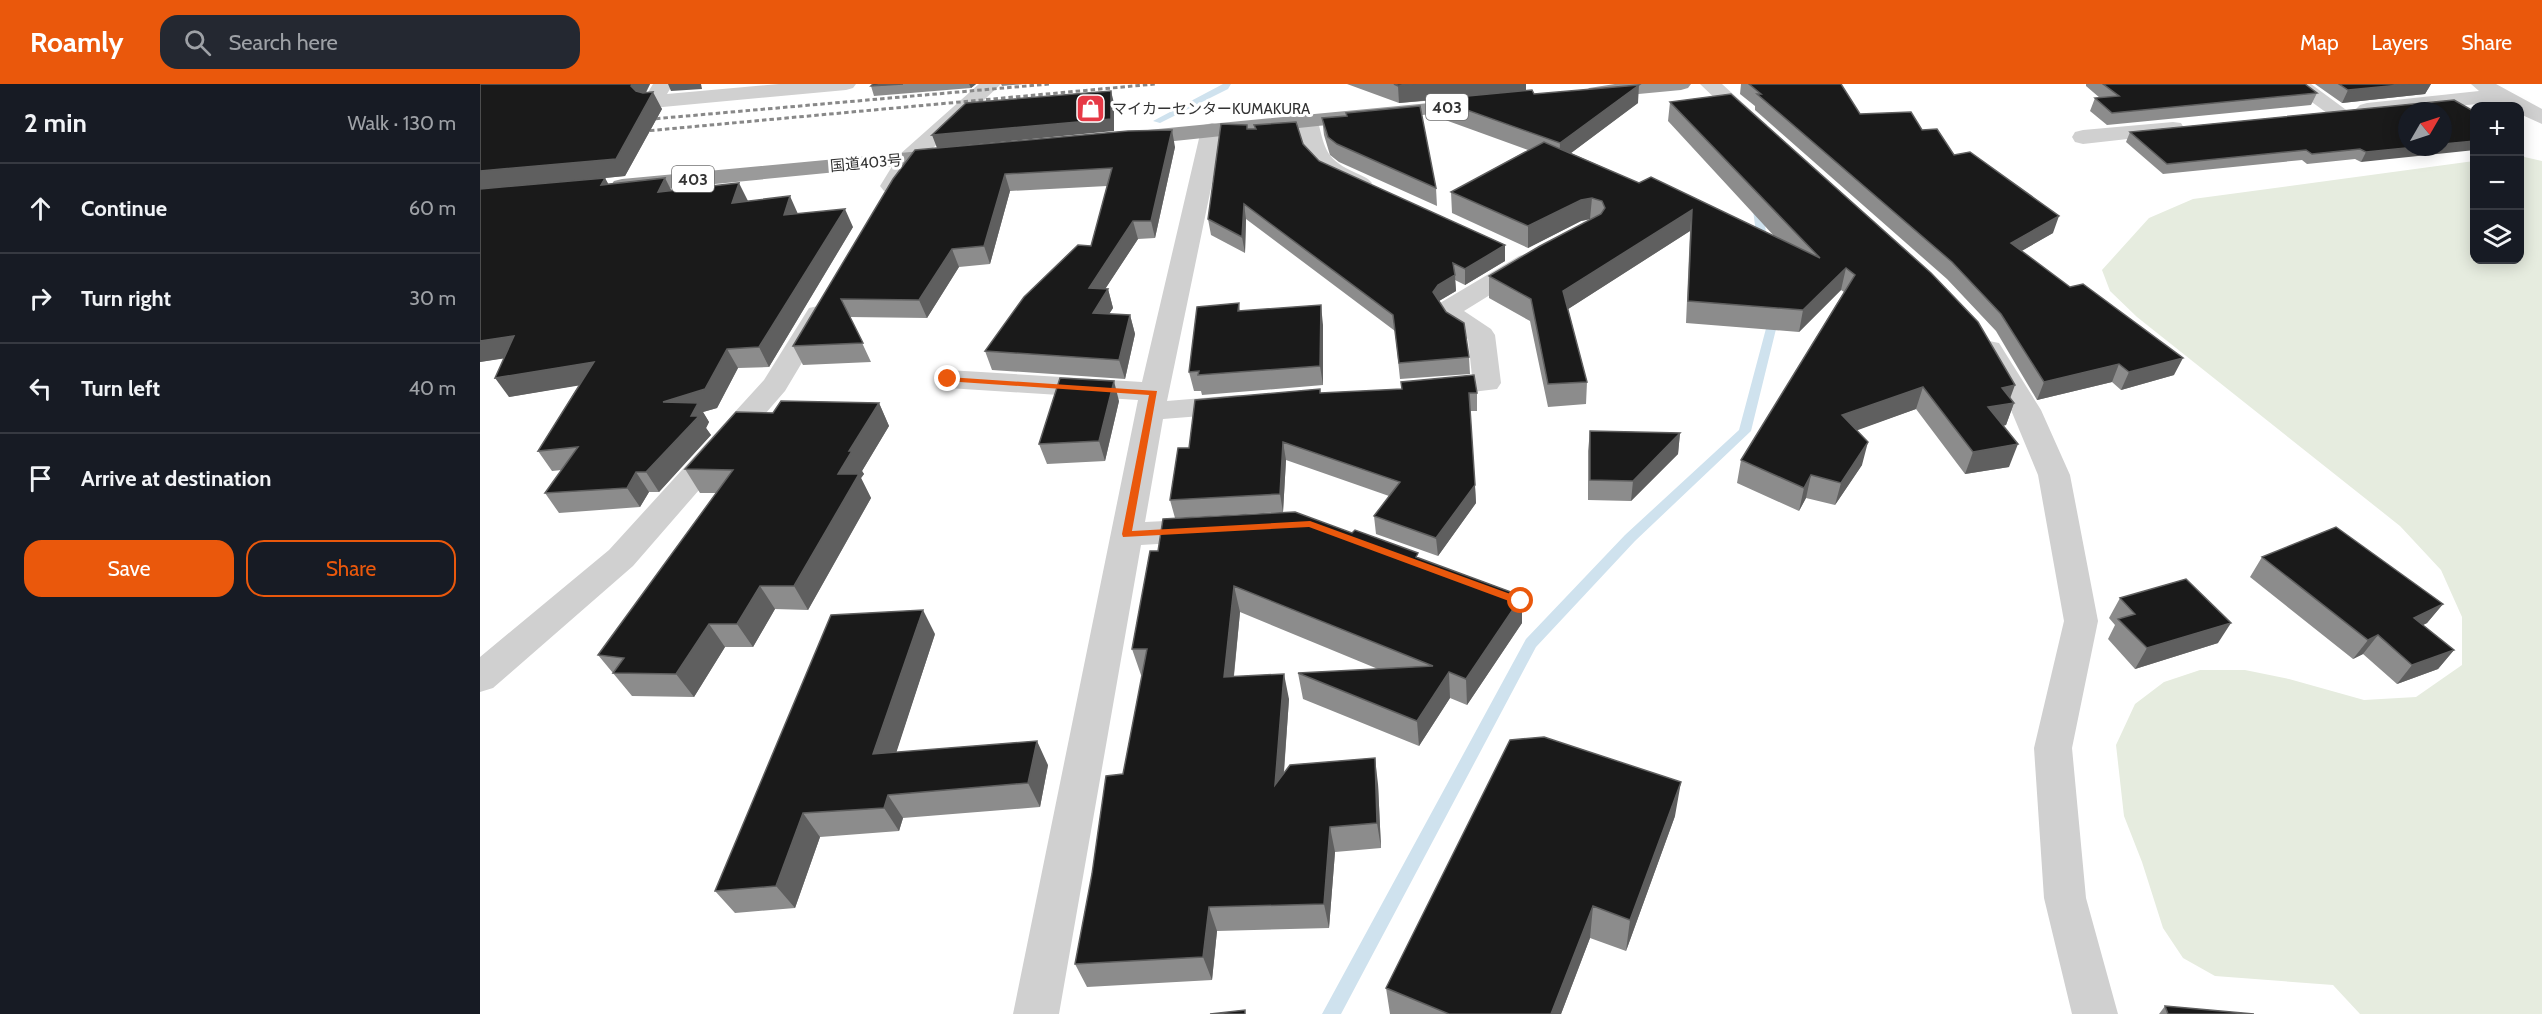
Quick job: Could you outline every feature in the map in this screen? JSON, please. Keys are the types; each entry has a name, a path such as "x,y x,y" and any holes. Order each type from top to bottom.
{"highway":[{"path":"1576,94 1681,84"},
{"name":"403","path":"1106,141 1506,101"},
{"name":"国道403号","path":"598,188 977,153"}],"street":[{"path":"663,84 652,102 846,84"},
{"path":"880,206 907,159 991,84"},
{"path":"1710,84 1777,144"},
{"path":"2297,84 2338,112"},
{"path":"2481,84 2542,118"},
{"path":"2303,115 2500,95"},
{"path":"1308,121 1318,159 1330,169 1382,193"},
{"path":"2083,137 2199,126"},
{"path":"1036,1014 1152,402 1212,130"},
{"path":"1406,390 1487,383 1481,335 1458,321 1449,309 1529,253"},
{"path":"480,678 621,558 775,385 833,289"},
{"path":"1968,322 1983,339 2026,410 2054,475 2081,621 2053,748 2064,898 2095,1014"},
{"path":"948,379 1152,402 1266,401"},
{"path":"1126,534 1241,528"}],"shaded area":[{"path":"2524,157 2542,161 2542,1014 2360,1014 2333,985 2215,976 2183,958 2163,928 2142,862 2124,816 2116,745 2135,704 2164,682 2200,670 2245,670 2289,679 2364,700 2416,697 2462,665 2462,617 2441,570 2400,526 2137,317 2110,291 2102,270 2149,218 2193,199 2470,162 2470,264 2524,264"}],"building":[{"path":"480,84 633,84 631,86 636,91 653,92 616,159 480,171"},
{"path":"873,84 903,84 871,86"},
{"path":"1749,84 1841,84 1860,114 1911,112 1922,130 1937,129 1954,155 1970,152 2059,216 2011,243 2070,287 2083,284 2183,358 2129,372 2119,364 2044,382 2001,314 1952,262 1757,94 1761,94"},
{"path":"2103,84 2305,84 2317,93 2112,113 2095,98 2119,96"},
{"path":"2339,84 2410,84 2348,90"},
{"path":"1639,85 1560,143 1436,99 1532,90 1534,94"},
{"path":"1111,91 1111,119 932,135 966,103"},
{"path":"1731,94 1931,273 1978,322 2015,385 2002,388 2014,403 1988,407 2018,444 1973,452 1923,387 1842,415 1868,442 1841,483 1811,475 1804,488 1741,460 1855,275 1846,268 1803,310 1688,301 1692,210 1563,291 1587,382 1548,384 1531,299 1489,276 1601,214 1605,208 1602,201 1592,198 1581,200 1528,226 1451,192 1544,142 1639,183 1651,177 1820,258 1670,102"},
{"path":"2454,100 2470,109 2470,141 2452,143 2452,102 2434,102"},
{"path":"1420,106 1436,188 1337,144 1328,137 1322,118 1347,116 1346,113"},
{"path":"2398,106 2398,149 2366,152 2360,149 2312,154 2306,150 2167,164 2130,132"},
{"path":"1296,122 1303,144 1319,161 1505,245 1465,269 1453,263 1455,275 1438,285 1433,292 1446,312 1464,323 1469,357 1399,363 1393,315 1244,204 1242,237 1208,219 1221,124 1247,125 1247,129 1256,129 1254,125"},
{"path":"1172,130 1151,221 1133,221 1089,288 1108,289 1093,313 1130,315 1119,360 985,351 1024,297 1078,245 1091,246 1112,168 1005,174 984,246 952,249 919,300 841,299 863,343 793,346 893,179 915,150 1128,131"},
{"path":"605,178 601,185 665,178 658,192 739,183 732,203 790,196 784,215 845,209 759,347 727,349 705,389 663,402 698,403 691,416 699,416 646,472 636,472 627,488 545,493 578,447 538,451 594,362 495,378 514,336 480,341 480,189"},
{"path":"1239,303 1238,311 1321,305 1320,366 1198,375 1199,371 1189,372 1197,307"},
{"path":"1474,375 1477,393 1469,393 1475,485 1436,538 1374,516 1400,482 1283,442 1280,494 1170,500 1178,448 1189,448 1195,400 1320,389 1320,393 1402,389 1401,382"},
{"path":"1060,378 1114,381 1099,441 1039,444"},
{"path":"781,401 879,403 849,451 852,451 838,474 859,474 794,586 760,586 737,624 709,624 676,674 613,673 624,658 598,655 733,470 685,469 736,412 773,413"},
{"path":"1590,431 1680,433 1633,481 1590,480"},
{"path":"1295,512 1352,533 1355,530 1418,553 1416,557 1522,596 1466,679 1449,672 1417,721 1298,673 1433,666 1234,586 1224,677 1284,674 1275,785 1290,765 1375,758 1377,823 1330,827 1324,904 1209,907 1203,957 1075,964 1092,874 1106,776 1123,774 1147,649 1132,649 1150,551 1158,551 1163,519"},
{"path":"2336,527 2443,604 2414,618 2454,650 2412,665 2378,635 2368,640 2262,557"},
{"path":"2186,579 2231,623 2147,648 2118,619 2135,614 2120,598"},
{"path":"923,610 873,754 1037,741 1028,783 888,795 884,808 803,813 776,886 715,891 831,615"},
{"path":"1544,737 1681,782 1630,920 1593,906 1551,1014 1449,1014 1386,988 1510,740"},
{"path":"2165,1006 2254,1014 2168,1014"},
{"path":"1245,1010 1245,1014 1210,1014"}],"waterway":[{"path":"1157,121 1227,84"},
{"path":"1757,203 1763,247"},
{"path":"1331,1014 1531,643 1630,538 1745,431 1773,321 1772,313"}],"railway":[{"path":"641,120 1049,84"},
{"path":"635,132 1155,84"}],"place":[{"name":"マイカーセンターKUMAKURA","path":"1091,109"}],"route":[{"path":"948,379 1154,392 1126,534 1310,524 1521,601"}]}
